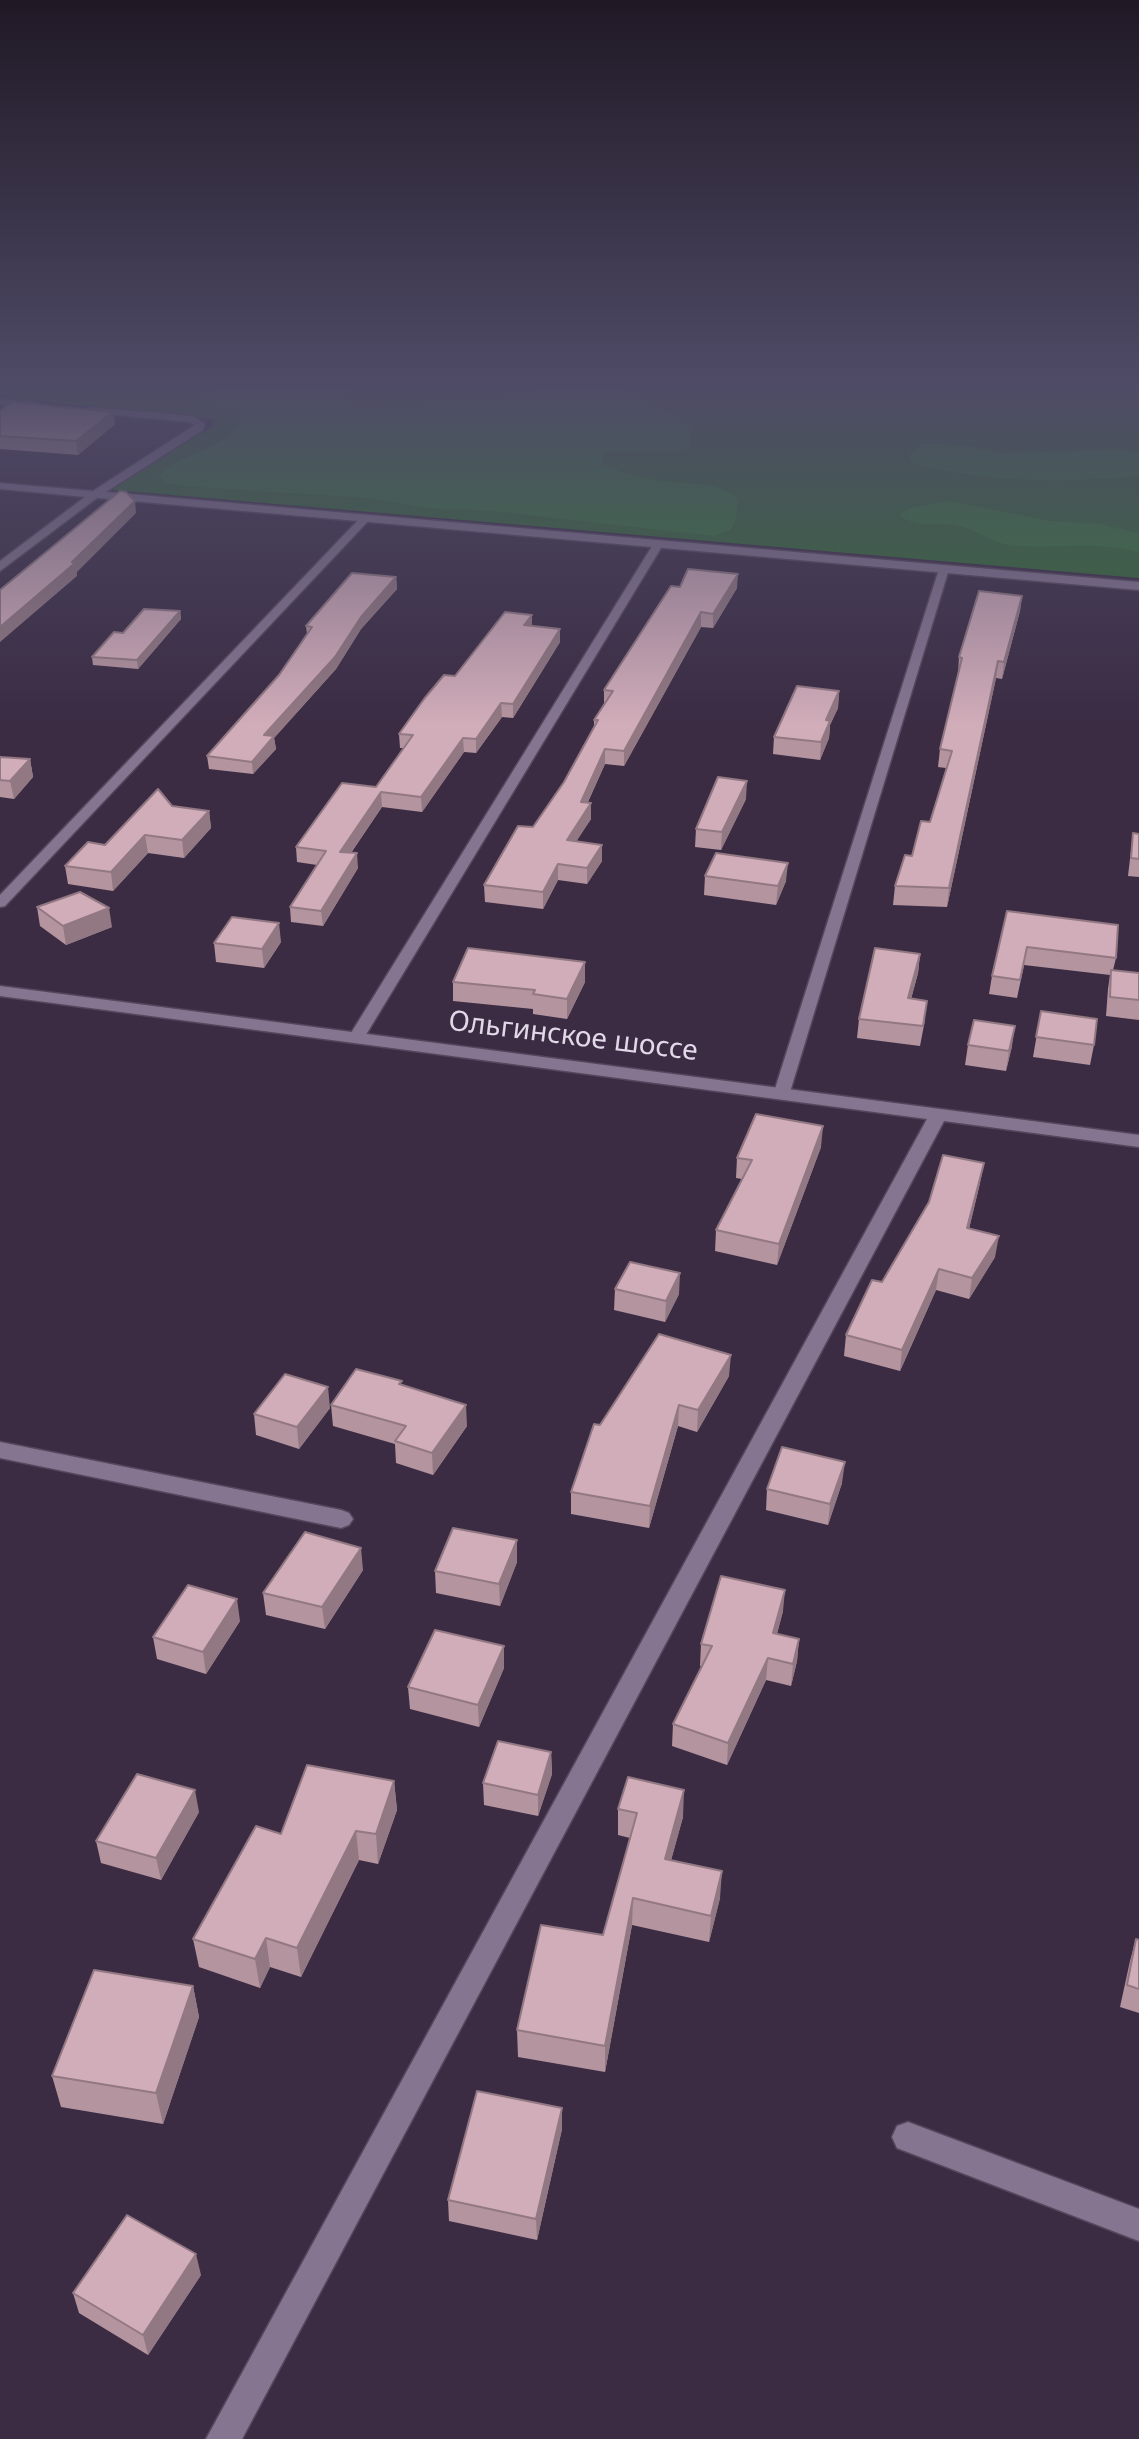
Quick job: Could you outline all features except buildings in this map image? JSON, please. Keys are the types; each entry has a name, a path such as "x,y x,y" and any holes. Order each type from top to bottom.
{"street":[{"path":"0,567 92,497"},
{"path":"117,497 1139,586"},
{"name":"Ольгинское шоссе","path":"0,991 1139,1141"},
{"path":"223,2439 939,1113"},
{"path":"0,1450 341,1519"},
{"path":"908,2137 1139,2225"}],"lane":[{"path":"0,903 367,517"},
{"path":"356,1038 659,543"},
{"path":"0,555 14,556"},
{"path":"782,1092 944,569"}],"green space":[{"path":"193,497 1139,497 1139,578"},
{"path":"350,497 738,499 735,522 730,530 713,536 495,511 429,508"},
{"path":"949,501 1050,521 1099,524 1139,533 1139,552 1090,546 1010,545 965,528 913,522 899,515 909,508"}]}
